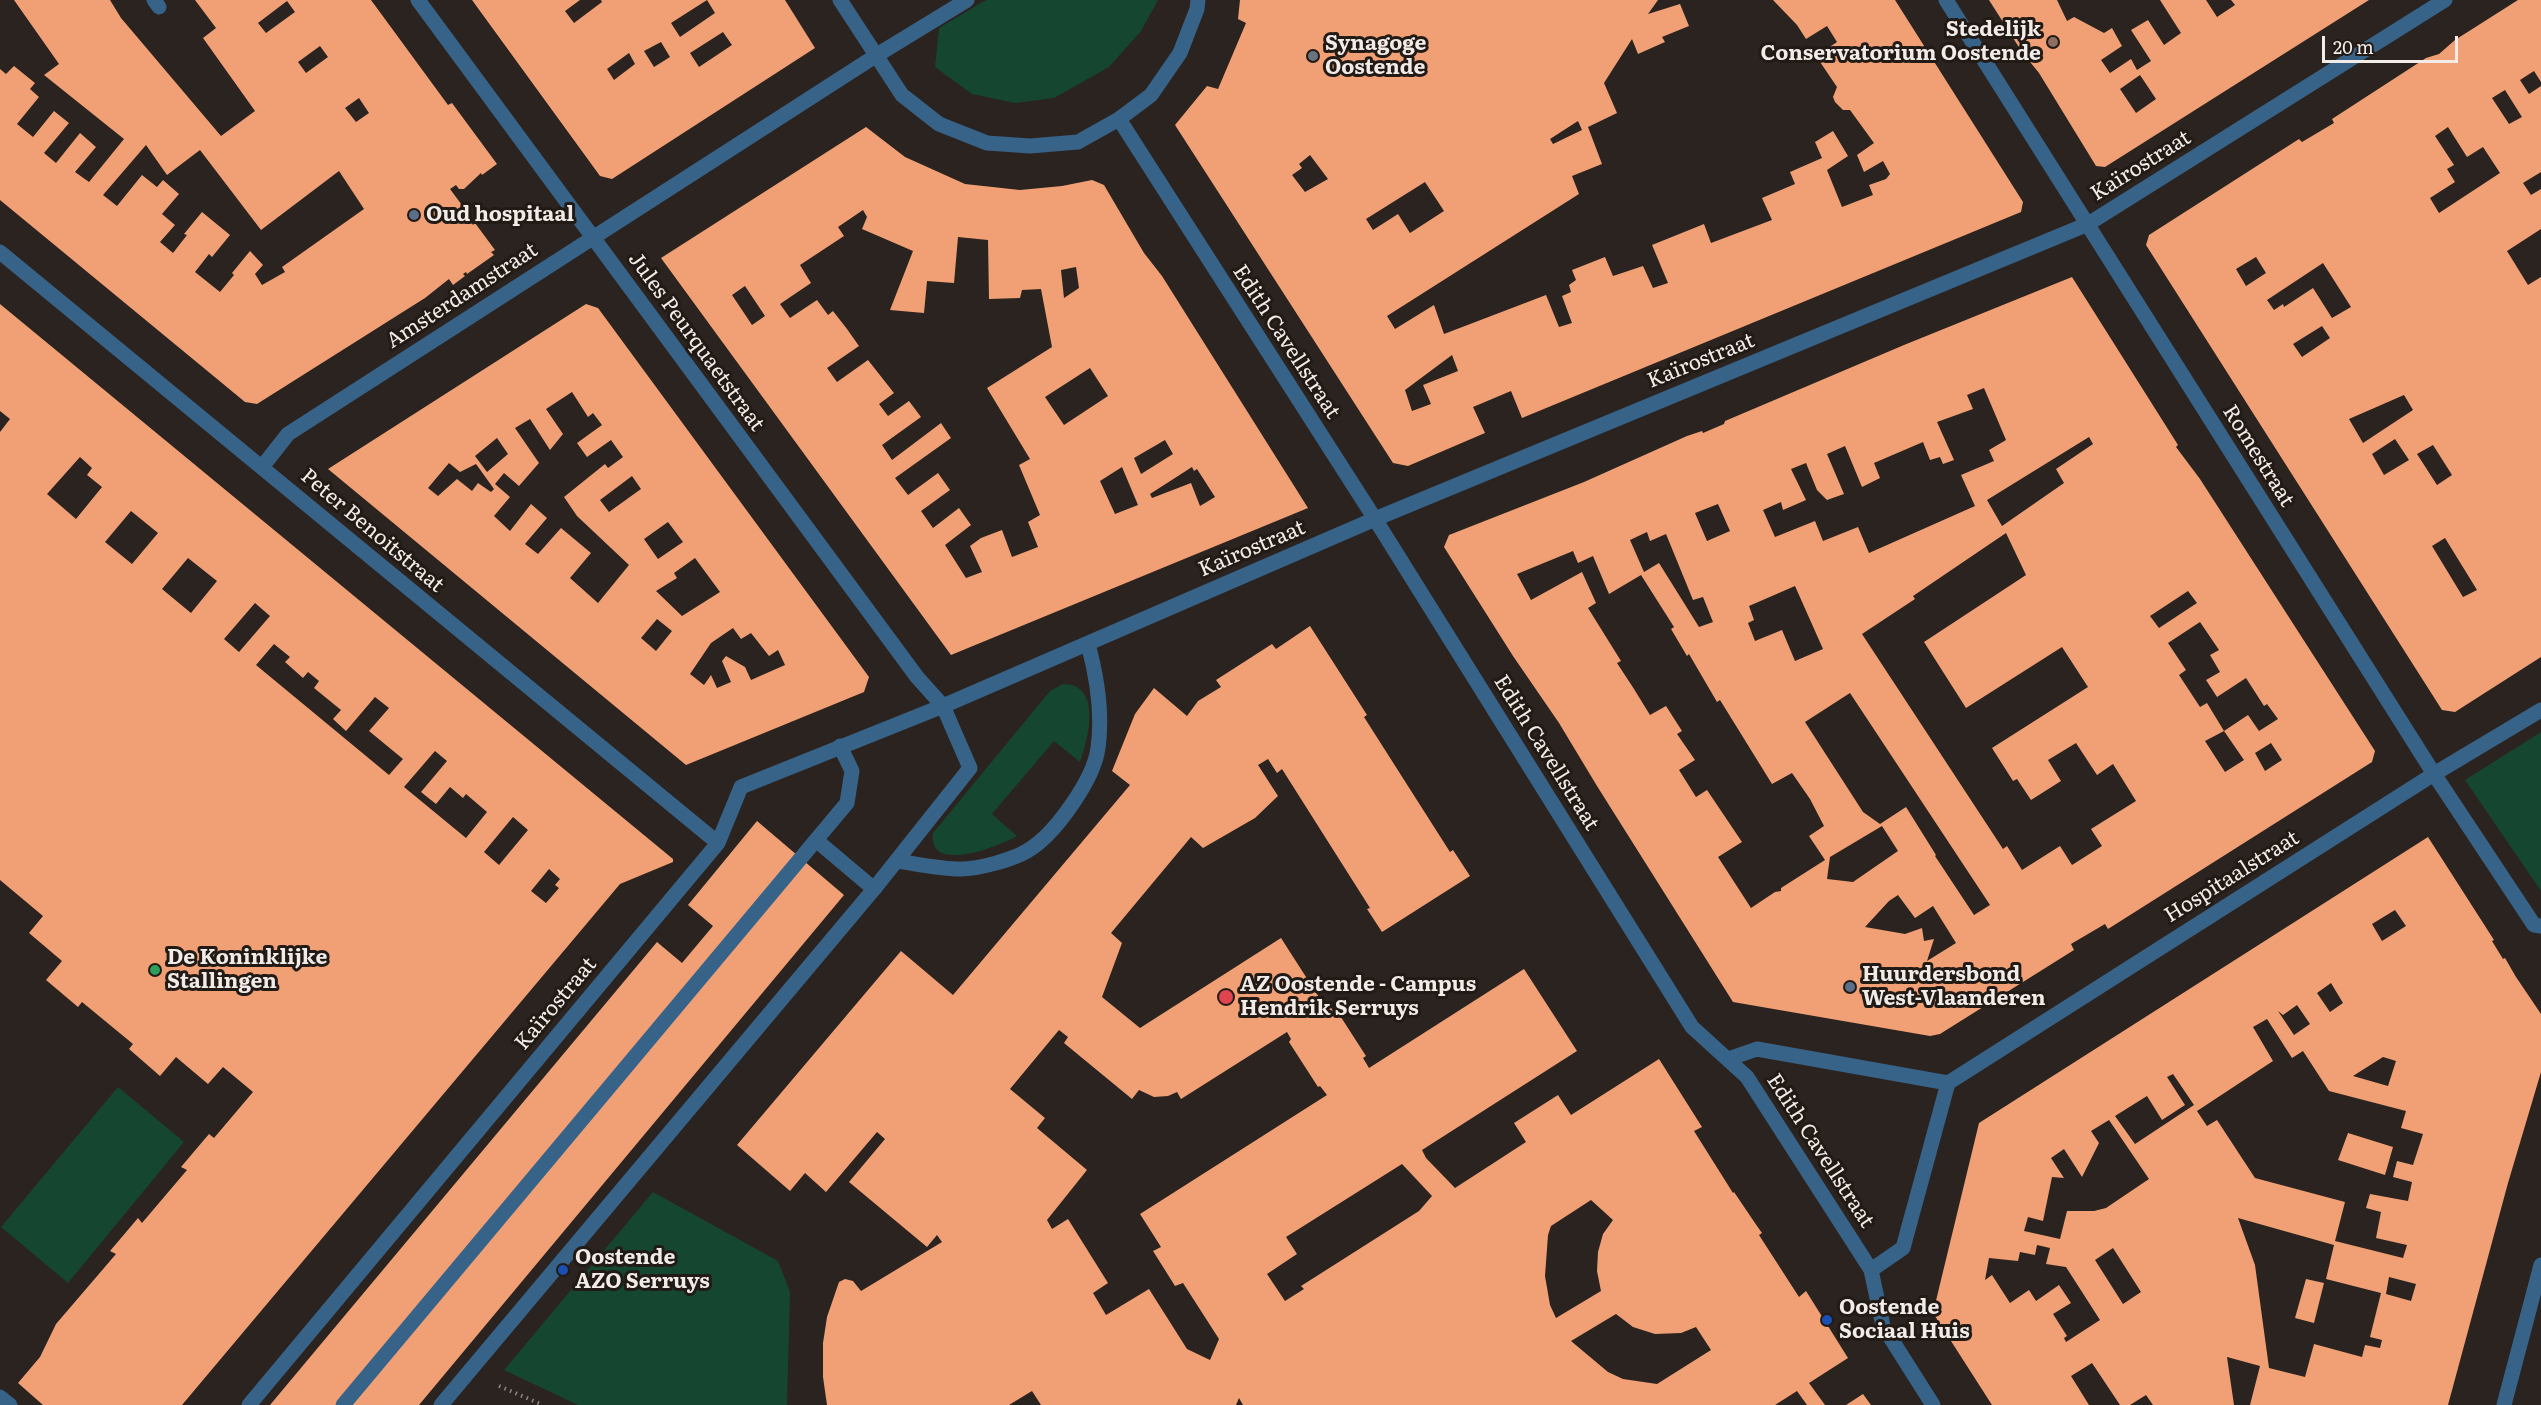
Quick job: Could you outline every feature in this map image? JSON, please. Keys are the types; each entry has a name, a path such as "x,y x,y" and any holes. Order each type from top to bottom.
{"street":[{"name":"Jules Peurquaetstraat","path":"418,0 917,677 943,706"},
{"path":"840,0 902,95 939,124 987,143 1030,146 1078,142 1119,119 1151,95 1180,53 1197,9 1198,0"},
{"name":"Amsterdamstraat","path":"262,467 288,434 592,237 967,0"},
{"name":"Romestraat","path":"1946,0 2434,774 2534,925 2541,926"},
{"name":"Kaïrostraat","path":"249,1405 718,843 741,787 943,706 1375,519 2088,224 2445,0"},
{"name":"Edith Cavellstraat","path":"1119,119 1375,519 1692,1027 1747,1077 1871,1270 1883,1326 1933,1405"},
{"name":"Peter Benoitstraat","path":"0,252 718,843"},
{"path":"897,861 962,869 1001,861 1028,851 1052,829 1074,802 1089,778 1098,750 1099,696 1088,644"},
{"path":"441,1405 874,889 970,768 943,706"},
{"name":"Hospitaalstraat","path":"1948,1083 2434,774 2541,710"},
{"path":"343,1405 847,802 852,771 840,746"},
{"path":"816,840 874,889"},
{"path":"1728,1059 1757,1049 1948,1083 1903,1248 1871,1270"},
{"path":"2504,1405 2541,1265"},
{"path":"0,1397 10,1405"}],"path":[{"path":"468,1372 543,1405"}],"green space":[{"path":"986,0 1158,0 1141,31 1109,67 1054,98 1015,103 972,94 935,67 939,28"},
{"path":"1063,684 1075,686 1088,702 1089,727 1080,762 1054,741 992,814 1017,836 981,851 952,855 941,853 934,846 933,833 1050,691"},
{"path":"2541,732 2541,891 2465,780"},
{"path":"118,1087 184,1142 68,1283 1,1227"},
{"path":"653,1192 778,1261 790,1292 787,1405 578,1405 504,1370"}],"building":[{"path":"14,0 110,0 121,18 221,136 255,111 203,38 216,28 195,0 371,0 448,105 452,103 497,164 482,175 481,173 464,189 459,189 456,185 450,189 473,220 471,222 473,225 475,223 495,250 491,252 494,255 467,274 466,272 463,274 465,276 453,285 449,279 425,298 257,404 245,402 0,200 0,69 6,74 14,66 35,83 30,89 39,97 17,124 33,137 54,111 69,123 44,153 56,163 80,133 96,147 75,172 89,182 124,139 44,75 59,64","holes":["287,1 295,12 266,33 258,23","320,46 328,57 306,73 298,62","359,98 369,113 356,122 345,108","146,145 167,175 200,150 261,230 339,171 364,209 282,267 285,272 262,285 255,274 263,265 250,251 220,292 195,272 209,254 212,257 230,235 202,212 184,234 187,235 173,253 160,242 175,225 162,214 179,194 163,180 157,187 142,175 117,206 103,195"]},
{"path":"472,0 580,0 565,11 574,23 602,2 601,0 707,0 785,0 815,48 612,179 600,176","holes":["707,0 715,13 680,37 671,23","723,32 732,45 699,67 690,53","661,42 670,57 654,67 644,51","629,53 635,64 614,80 607,69"]},
{"path":"1240,0 1658,0 1648,14 1680,4 1689,26 1662,37 1665,42 1638,54 1632,39 1604,83 1617,113 1588,127 1602,164 1572,176 1579,194 1387,316 1395,329 1434,305 1444,334 1546,295 1559,327 1572,323 1562,296 1571,292 1569,285 1576,280 1572,270 1605,257 1613,276 1643,266 1653,288 1668,283 1652,245 1704,224 1711,243 1772,220 1762,198 1795,184 1790,172 1822,158 1815,142 1833,131 1848,156 1827,170 1842,207 1873,195 1869,185 1886,179 1890,174 1883,161 1864,172 1857,155 1874,143 1850,110 1843,110 1835,102 1833,97 1837,87 1816,56 1837,42 1827,26 1806,39 1797,25 1773,0 1895,0 2023,202 2021,212 1522,418 1511,391 1473,407 1485,433 1408,466 1393,463 1175,125 1207,86 1218,89 1246,23 1238,19","holes":["1578,121 1582,130 1553,144 1550,139","1310,155 1328,179 1305,192 1292,175 1302,168 1299,164","1425,182 1444,211 1410,233 1398,214 1373,230 1366,219","1452,355 1458,371 1423,385 1431,404 1412,411 1405,390"]},
{"path":"1989,0 2057,0 2067,21 2074,17 2104,33 2112,28 2122,46 2101,60 2110,73 2131,59 2137,70 2151,61 2131,30 2148,20 2164,45 2181,33 2160,0 2206,0 2217,17 2235,5 2231,0 2369,0 2105,167 2096,166 2039,73 2022,52","holes":["2140,75 2156,99 2136,113 2120,89"]},
{"path":"2518,0 2541,0 2541,82 2534,71 2520,80 2529,94 2541,86 2541,172 2523,183 2531,195 2541,189 2541,229 2507,251 2528,285 2541,277 2541,657 2455,712 2442,710 2146,245 2149,235 2299,139 2302,142 2334,123 2332,119 2426,58 2439,54 2455,40","holes":["2505,90 2522,117 2509,124 2492,98","2448,127 2467,157 2483,147 2500,173 2439,213 2430,198 2455,182 2447,169 2454,165 2435,136","2256,257 2266,273 2246,286 2236,269","2323,263 2351,307 2332,318 2313,288 2284,307 2283,304 2274,310 2267,300","2322,326 2330,338 2302,357 2293,344","2404,395 2413,410 2363,443 2349,419","2395,439 2409,460 2384,475 2372,454","2433,445 2452,475 2437,485 2417,454","2445,538 2477,590 2463,597 2432,546"]},
{"path":"866,127 905,157 965,184 1020,190 1062,186 1092,180 1104,185 1144,253 1162,276 1308,508 951,655 661,258","holes":["863,210 867,217 862,229 913,251 890,310 924,313 927,281 954,283 958,237 988,240 989,299 1020,298 1022,290 1041,289 1052,347 987,388 1030,459 1019,465 1040,515 1028,522 1038,547 1012,557 1002,530 981,538 970,546 982,572 966,578 945,545 971,525 959,508 933,528 921,511 950,490 938,473 908,495 895,478 951,438 941,423 892,460 882,445 921,417 909,401 888,416 879,404 894,393 868,360 837,382 827,368 859,346 833,311 828,315 817,300 790,318 780,304 811,283 800,265 844,236 838,227","1076,267 1079,288 1064,298 1061,270","745,286 765,316 752,325 732,295","1090,368 1108,396 1064,425 1045,397","1165,440 1173,454 1141,474 1134,458","1122,467 1138,505 1115,514 1100,481","1192,467 1194,471 1197,469 1215,497 1200,506 1191,483 1152,498 1150,494"]},
{"path":"2072,277 2178,445 2176,447 2200,479 2375,751 2372,762 2108,929 2105,924 2071,944 2074,950 1940,1034 1930,1036 1733,1002 1559,723 1513,656 1444,547 1449,535 1584,482 1687,436 1702,431 1703,433 1724,424 1725,421","holes":["1984,388 2006,440 1989,450 1994,461 1961,475 1975,506 1869,553 1858,527 1823,541 1815,521 1775,537 1763,510 1781,502 1783,510 1806,500 1791,469 1806,463 1817,490 1827,500 1844,494 1827,454 1845,446 1862,487 1880,478 1874,463 1923,442 1930,460 1940,457 1943,464 1954,460 1937,422 1973,409 1967,395","2089,437 2093,444 2056,469 2064,483 2002,526 1987,500","1718,504 1730,531 1707,541 1695,513","1647,532 1650,541 1666,534 1693,600 1703,597 1713,622 1699,627 1659,563 1644,572 1630,540","2006,533 2026,575 1924,642 1966,708 2062,647 2088,687 1992,748 2013,781 2017,779 2031,800 2061,781 2048,760 2076,743 2097,775 2113,764 2136,801 2091,829 2102,846 2072,865 2060,846 2022,870 2007,846 2003,849 1862,634 1915,599 1913,596","1573,551 1578,563 1593,556 1609,594 1641,575 1674,627 1671,629 1687,656 1689,654 1717,702 1720,700 1772,784 1792,773 1810,799 1824,826 1809,836 1825,860 1781,888 1781,891 1775,892 1751,908 1718,857 1742,842 1707,790 1696,797 1679,770 1695,760 1677,734 1682,731 1666,706 1650,715 1617,663 1621,661 1588,608 1596,603 1582,572 1531,600 1517,574","1795,586 1823,649 1795,661 1782,630 1755,641 1748,623 1754,620 1749,606","2188,591 2197,603 2159,628 2150,616","2200,622 2219,650 2210,655 2220,672 2206,680 2217,697 2246,678 2264,706 2267,704 2278,719 2259,731 2248,715 2224,731 2207,703 2200,707 2179,675 2186,670 2168,643","1850,693 1990,905 1974,915 1906,807 1880,824 1863,812 1805,722","2224,731 2244,760 2225,772 2205,741","2271,743 2282,760 2265,771 2255,753","1882,826 1898,851 1853,882 1827,879 1830,857","1898,895 1915,918 1933,906 1956,943 1927,961 1934,939 1924,941 1922,928 1905,934 1865,927 1889,901"]},
{"name":"De Koninklijke Stallingen","path":"0,304 673,859 673,862 620,884 182,1405 43,1405 18,1383 40,1357 56,1324 116,1254 110,1251 138,1218 142,1223 187,1170 181,1167 209,1134 214,1138 253,1092 223,1067 208,1084 176,1057 160,1076 129,1049 133,1044 82,1002 78,1007 46,980 62,961 29,933 43,916 0,880 0,432 10,419 0,411","holes":["80,457 92,468 87,475 102,487 76,519 47,494","131,511 158,533 132,564 105,542","188,558 217,581 191,613 162,589","255,603 270,616 239,652 224,639","274,644 290,657 285,662 303,678 308,672 319,681 314,688 341,710 333,719 346,731 375,697 389,708 369,731 403,759 389,775 256,665","435,751 447,761 421,792 436,804 450,787 463,798 466,794 487,812 466,838 404,787","513,817 528,830 499,865 484,852","549,869 560,879 555,885 559,888 546,903 531,891"]},
{"path":"586,304 598,308 869,677 864,692 686,765 328,469","holes":["572,392 588,417 593,413 602,425 577,443 587,457 611,440 623,457 608,468 605,464 564,497 577,516 629,565 598,603 570,578 591,553 561,528 538,554 525,544 547,518 531,504 510,531 494,516 510,497 495,484 504,473 519,486 539,463 515,428 530,419 550,450 563,434 546,409","497,438 508,454 487,472 475,456","449,463 460,472 476,464 494,489 491,492 478,483 472,491 457,479 438,496 428,488","632,476 641,489 609,512 600,500","668,522 683,542 658,559 644,539","695,558 720,592 682,616 656,591 677,578 674,573","657,619 672,631 656,651 641,638","733,628 741,639 751,633 769,656 778,650 785,665 751,680 745,667 726,656 722,661 731,682 717,688 711,675 704,685 690,674 711,643"]},
{"path":"1310,626 1367,715 1364,717 1450,852 1453,850 1470,876 1382,932 1367,909 1370,908 1282,769 1277,773 1268,759 1258,765 1278,796 1255,818 1203,848 1191,837 1111,933 1122,943 1102,997 1140,1028 1281,938 1324,1005 1328,1002 1334,1013 1337,1011 1366,1056 1363,1058 1369,1068 1524,969 1577,1051 1422,1150 1426,1158 1455,1188 1526,1142 1514,1123 1558,1095 1571,1115 1659,1059 1702,1127 1694,1131 1733,1193 1762,1233 1759,1235 1799,1297 1806,1291 1848,1358 1809,1383 1825,1405 1807,1405 1797,1391 1775,1405 1243,1405 1239,1398 1236,1405 1041,1405 1032,1391 1009,1405 827,1405 823,1377 823,1343 827,1317 839,1282 845,1279 853,1281 861,1291 942,1242 937,1235 927,1247 849,1182 885,1139 877,1132 826,1192 805,1173 790,1191 737,1145 901,951 953,995 1130,785 1112,771 1135,714 1154,688 1187,716 1198,701 1221,687 1216,680 1272,644 1276,649","holes":["1059,1030 1068,1037 1064,1043 1132,1099 1139,1090 1154,1097 1168,1096 1177,1092 1181,1099 1287,1032 1291,1039 1289,1042 1318,1087 1320,1086 1327,1095 1140,1214 1161,1247 1153,1251 1175,1286 1183,1283 1219,1339 1210,1360 1187,1349 1149,1289 1106,1315 1093,1293 1108,1283 1068,1219 1052,1229 1047,1220 1087,1170 1037,1128 1045,1118 1010,1089","1402,1164 1432,1196 1419,1211 1301,1286 1304,1289 1285,1301 1267,1274 1297,1254 1286,1237","1591,1200 1613,1220 1603,1234 1598,1252 1597,1271 1601,1291 1556,1318 1550,1305 1545,1276 1548,1235 1551,1226","1616,1314 1633,1327 1655,1334 1681,1333 1696,1327 1711,1350 1657,1384 1623,1379 1608,1372 1571,1341"]},
{"path":"757,821 844,895 419,1405 270,1405 657,942 682,963 713,926 688,905"},
{"path":"2428,837 2494,940 2492,941 2503,959 2505,958 2541,1014 2541,1072 2508,1183 2448,1405 2250,1405 2260,1366 2227,1357 2234,1405 2153,1405 2146,1395 2130,1405 2120,1405 2092,1363 2071,1376 2089,1405 1992,1405 1933,1313 1979,1123","holes":["2395,910 2406,926 2382,941 2372,924","2331,983 2343,1003 2330,1012 2317,993","2297,1005 2310,1024 2294,1035 2278,1011 2283,1015","2267,1019 2292,1058 2303,1051 2329,1091 2406,1111 2401,1128 2423,1134 2413,1165 2397,1161 2393,1177 2412,1182 2408,1201 2370,1194 2366,1208 2381,1212 2376,1238 2407,1245 2403,1258 2335,1241 2345,1202 2255,1178 2217,1120 2207,1126 2197,1111 2273,1061 2253,1027","2383,1057 2396,1061 2388,1086 2353,1076","2173,1074 2194,1105 2135,1144 2115,1116 2147,1096 2162,1120 2185,1105 2167,1077","2109,1120 2149,1179 2106,1208 2094,1211 2067,1211 2060,1239 2024,1231 2028,1217 2043,1221 2052,1177 2064,1178 2051,1158 2064,1149 2082,1177 2099,1143 2091,1131","2238,1218 2334,1245 2326,1279 2381,1293 2370,1337 2382,1340 2380,1348 2365,1345 2362,1357 2314,1344 2305,1377 2269,1368 2255,1265","2037,1245 2050,1248 2046,1264 2066,1267 2100,1320 2066,1342 2064,1338 2067,1336 2053,1314 2071,1303 2059,1285 2036,1301 2029,1290 2010,1303 1992,1275 1985,1280 1989,1258 2018,1261 2020,1252 2035,1255","2113,1248 2141,1292 2123,1304 2095,1260","2389,1277 2416,1284 2411,1301 2386,1294"]},
{"path":"2348,1133 2393,1147 2385,1175 2338,1160"},
{"path":"2306,1279 2324,1283 2314,1323 2295,1318"},
{"path":"1863,1394 1871,1405 1846,1405"}],"place":[{"name":"Stedelijk Conservatorium Oostende","path":"2053,42"},
{"name":"Synagoge Oostende","path":"1313,56"},
{"name":"Oud hospitaal","path":"414,215"},
{"name":"De Koninklijke Stallingen","path":"155,970"},
{"name":"Huurdersbond West-Vlaanderen","path":"1850,987"},
{"name":"AZ Oostende - Campus Hendrik Serruys","path":"1226,997"},
{"name":"Oostende AZO Serruys","path":"563,1270"},
{"name":"Oostende Sociaal Huis","path":"1827,1320"}]}
